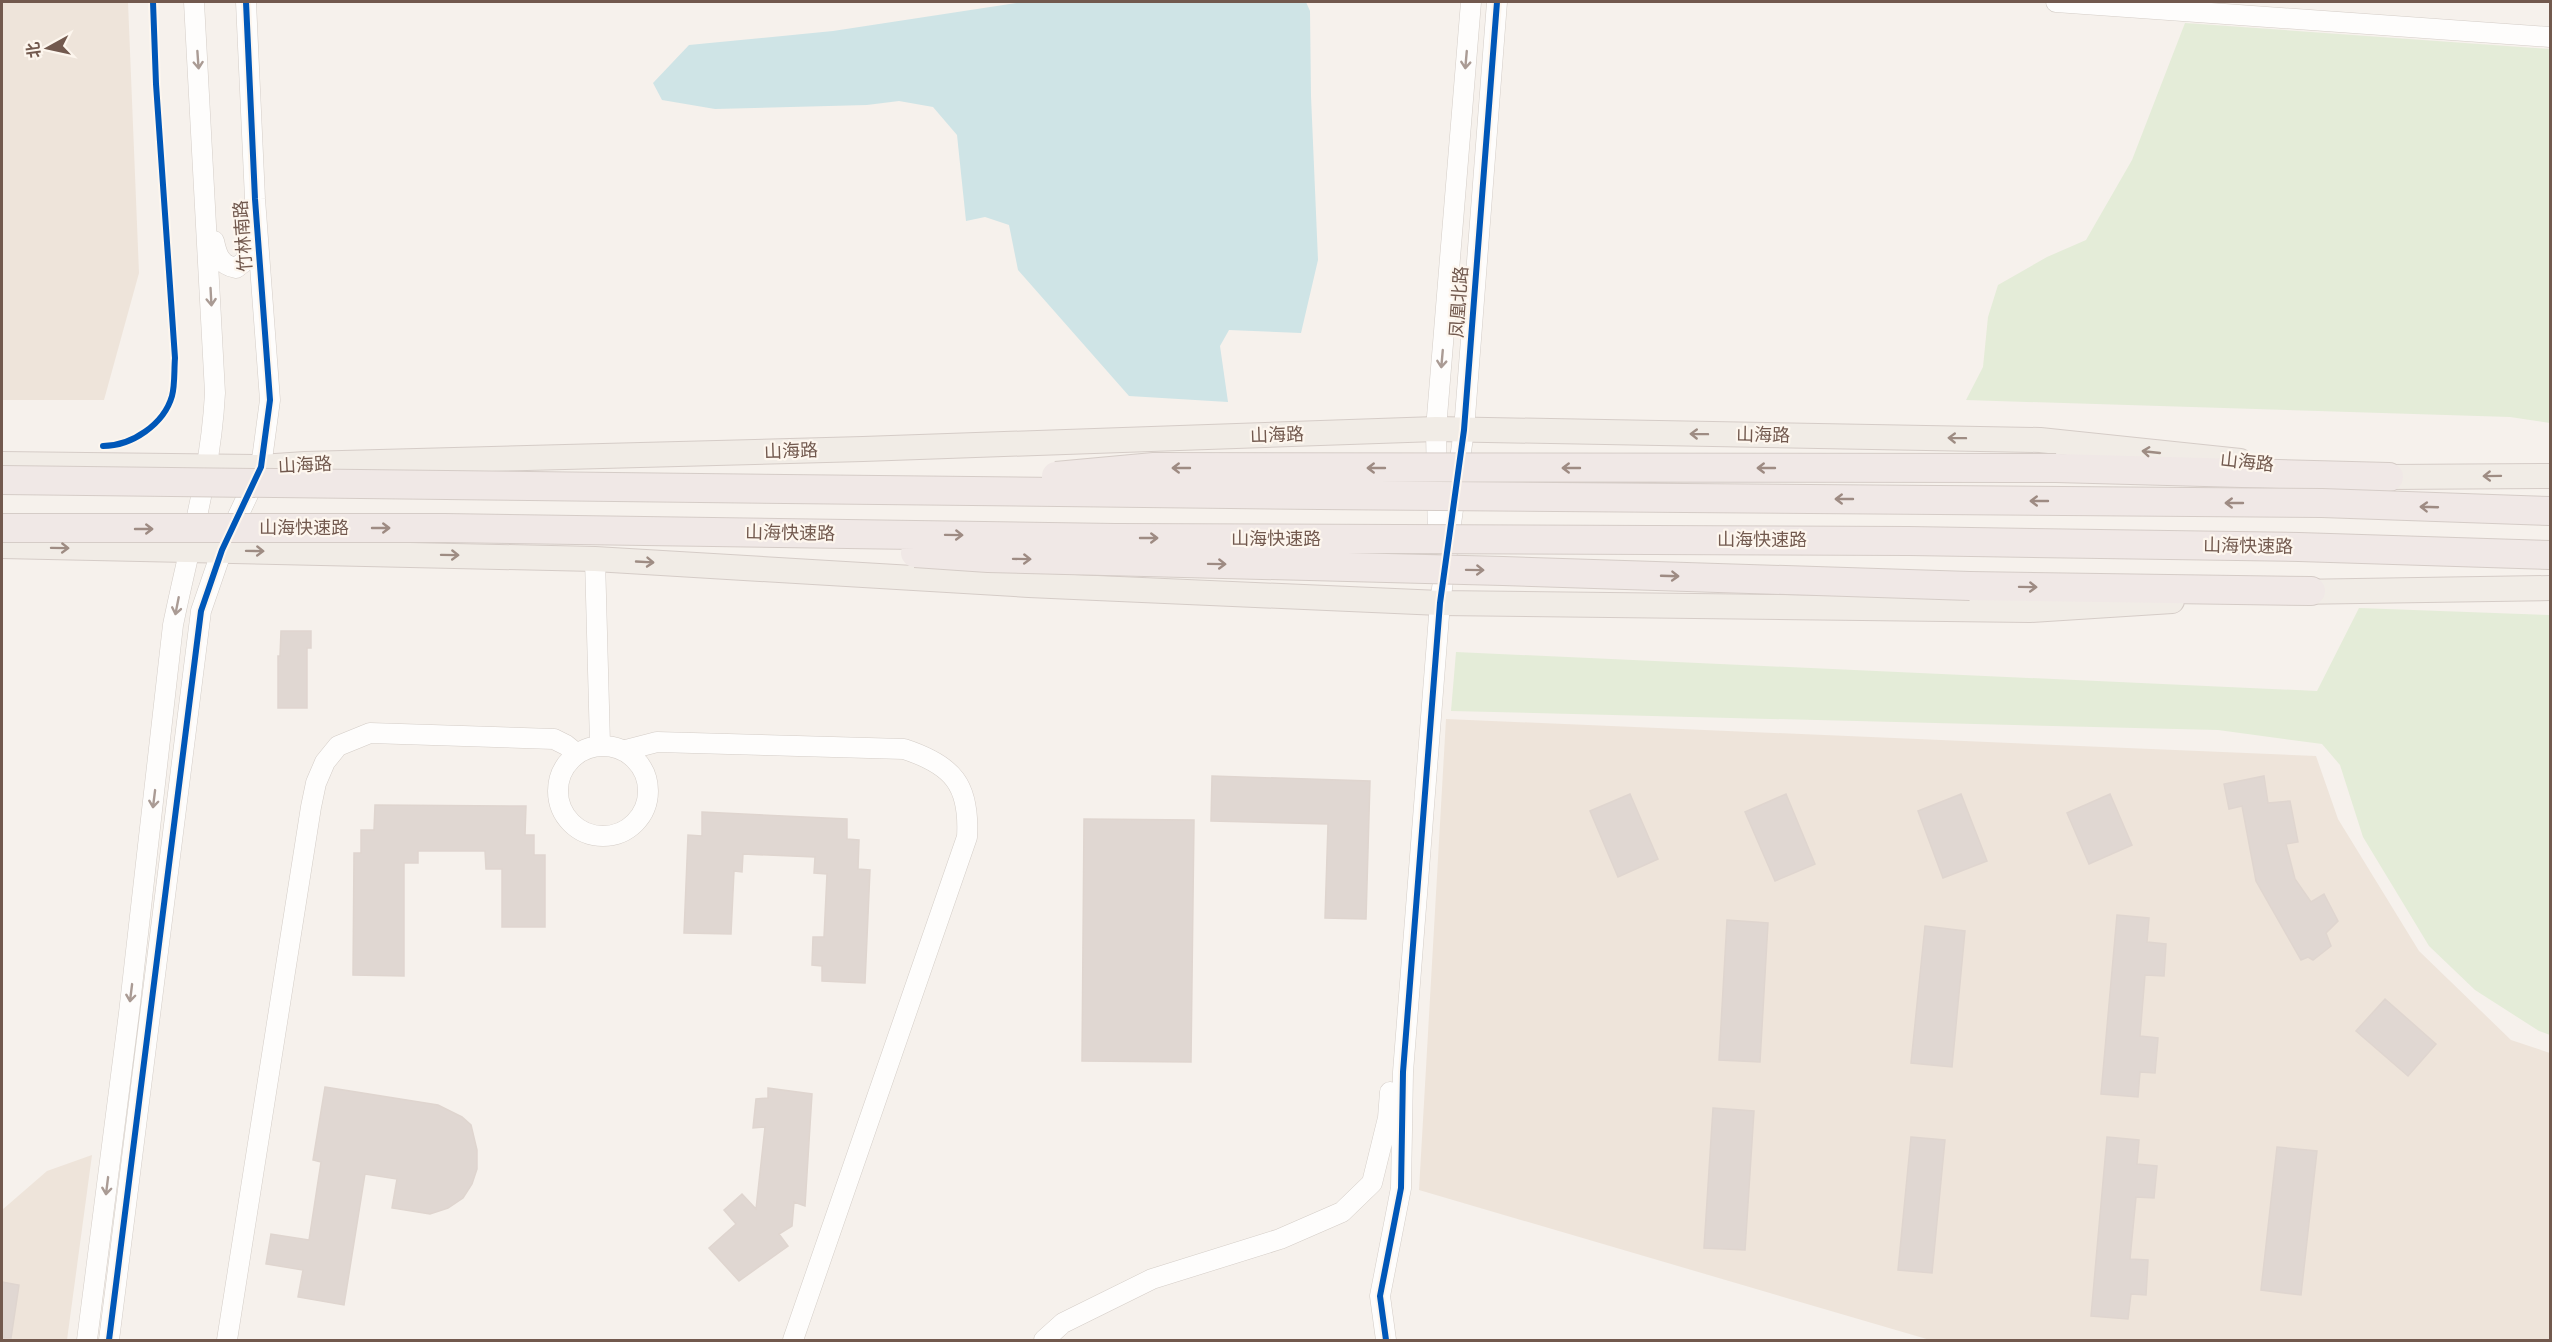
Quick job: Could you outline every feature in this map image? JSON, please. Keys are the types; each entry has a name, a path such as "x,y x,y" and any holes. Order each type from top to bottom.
{"highway":[{"path":"889,490 1154,468 2056,468 2389,477"},
{"path":"2,480 2310,503 2550,511"},
{"name":"山海快速路","path":"2,528 565,529 1115,538 1909,540 2299,547 2550,555"},
{"path":"565,529 988,558 1970,586 2311,591"}],"main road":[{"name":"山海路","path":"2,464 261,467 1436,429 2040,440 2389,477 2550,476"},
{"path":"2,546 595,559 1029,585 1440,603 2030,610 2311,591 2550,588"}],"street":[{"name":"竹林南路","path":"87,1341 129,1013 173,625 208,467 215,393 194,2"},
{"name":"竹林南路","path":"109,1341 201,611 222,550 261,467 270,400 255,199 246,2"},
{"name":"凤凰北路","path":"1440,603 1436,429 1471,2"},
{"name":"凤凰北路","path":"1440,603 1464,430 1497,2"},
{"path":"2055,2 2550,37"},
{"path":"206,197 218,255 221,262 228,267 236,268 244,261 250,250 254,228 255,199"},
{"path":"595,559 600,744"},
{"path":"1386,1341 1380,1296 1401,1188 1403,1072 1440,603"},
{"path":"227,1341 311,807 316,783 325,762 338,746 370,733 554,739 576,753"},
{"path":"626,750 644,769 650,794 640,819 619,834 593,836 571,823 558,800 560,774 576,753 600,744 626,750 657,742 904,749 922,755 953,775 961,789 968,813 967,837 793,1341"},
{"path":"1044,1341 1063,1323 1152,1279 1280,1239 1342,1212 1372,1183 1388,1118 1394,1026 1413,933"}],"shaded area":[{"path":"2,2 128,2 139,273 104,400 2,400"},
{"path":"1023,2 1306,2 1310,11 1318,260 1301,333 1229,330 1220,346 1228,402 1129,396 1018,270 1009,225 985,217 966,221 957,135 933,107 899,101 867,105 715,109 662,100 653,83 689,45 833,31"},
{"path":"1446,719 2316,756 2338,819 2419,951 2511,1040 2550,1053 2550,1340 1930,1340 1419,1190"},
{"path":"92,1155 67,1340 2,1340 2,1210 47,1171"}],"green space":[{"path":"2185,23 2550,49 2550,423 2510,417 1966,400 1983,367 1988,317 1998,285 2047,257 2086,240 2132,160"},
{"path":"2359,608 2550,615 2550,1035 2539,1031 2475,990 2429,946 2363,837 2340,765 2322,744 2218,730 1451,711 1456,652 2317,691"}],"building":[{"path":"281,631 311,631 311,648 307,648 307,708 278,708 278,656 280,656"},
{"path":"1212,776 1370,781 1366,919 1325,918 1328,824 1211,821"},
{"path":"2264,776 2268,803 2290,801 2298,842 2286,844 2295,879 2311,902 2324,894 2338,921 2326,933 2331,946 2313,960 2308,957 2301,960 2256,881 2242,806 2229,809 2224,784"},
{"path":"1630,794 1658,859 1618,877 1590,811"},
{"path":"1786,794 1815,864 1775,881 1745,812"},
{"path":"1961,794 1987,861 1943,878 1918,811"},
{"path":"2110,794 2132,845 2089,864 2067,813"},
{"path":"375,805 526,806 525,835 534,835 534,855 545,855 545,927 502,927 502,869 486,869 485,851 418,851 418,863 404,863 404,976 353,975 354,853 361,853 361,830 374,830"},
{"path":"702,812 847,819 847,839 859,840 858,869 870,870 865,983 822,981 822,966 812,965 813,937 824,937 827,874 814,873 815,857 743,854 742,872 734,871 731,934 684,933 688,835 702,836"},
{"path":"1084,819 1194,820 1191,1062 1082,1061"},
{"path":"2117,915 2149,918 2147,942 2166,944 2164,976 2145,975 2140,1036 2158,1038 2155,1073 2140,1072 2138,1097 2101,1094"},
{"path":"1727,920 1768,923 1760,1062 1719,1060"},
{"path":"1925,926 1965,931 1952,1067 1911,1063"},
{"path":"2385,999 2436,1044 2408,1076 2356,1031"},
{"path":"325,1087 438,1105 462,1117 471,1125 477,1150 477,1169 472,1184 463,1198 448,1208 430,1214 392,1208 397,1179 365,1174 344,1305 298,1297 303,1270 266,1264 271,1234 309,1240 321,1162 313,1160"},
{"path":"768,1088 812,1094 805,1206 794,1202 792,1226 779,1234 788,1246 739,1281 709,1248 736,1224 724,1210 742,1194 756,1209 765,1127 753,1128 756,1099 768,1098"},
{"path":"1713,1108 1754,1111 1745,1250 1704,1248"},
{"path":"1911,1137 1945,1140 1932,1273 1898,1270"},
{"path":"2107,1137 2139,1140 2137,1164 2157,1166 2154,1198 2136,1197 2130,1259 2148,1260 2146,1295 2131,1294 2128,1319 2091,1316"},
{"path":"2277,1147 2317,1151 2301,1295 2261,1290"},
{"path":"2,1282 19,1285 11,1338 2,1338"}],"cycle path":[{"path":"103,446 135,438 154,424 168,406 174,387 175,358 156,84 153,2"},
{"path":"109,1340 201,611 222,550 261,467 270,400 255,199 246,2"},
{"path":"1386,1340 1380,1296 1401,1188 1403,1072 1440,603 1464,430 1497,2"}]}
